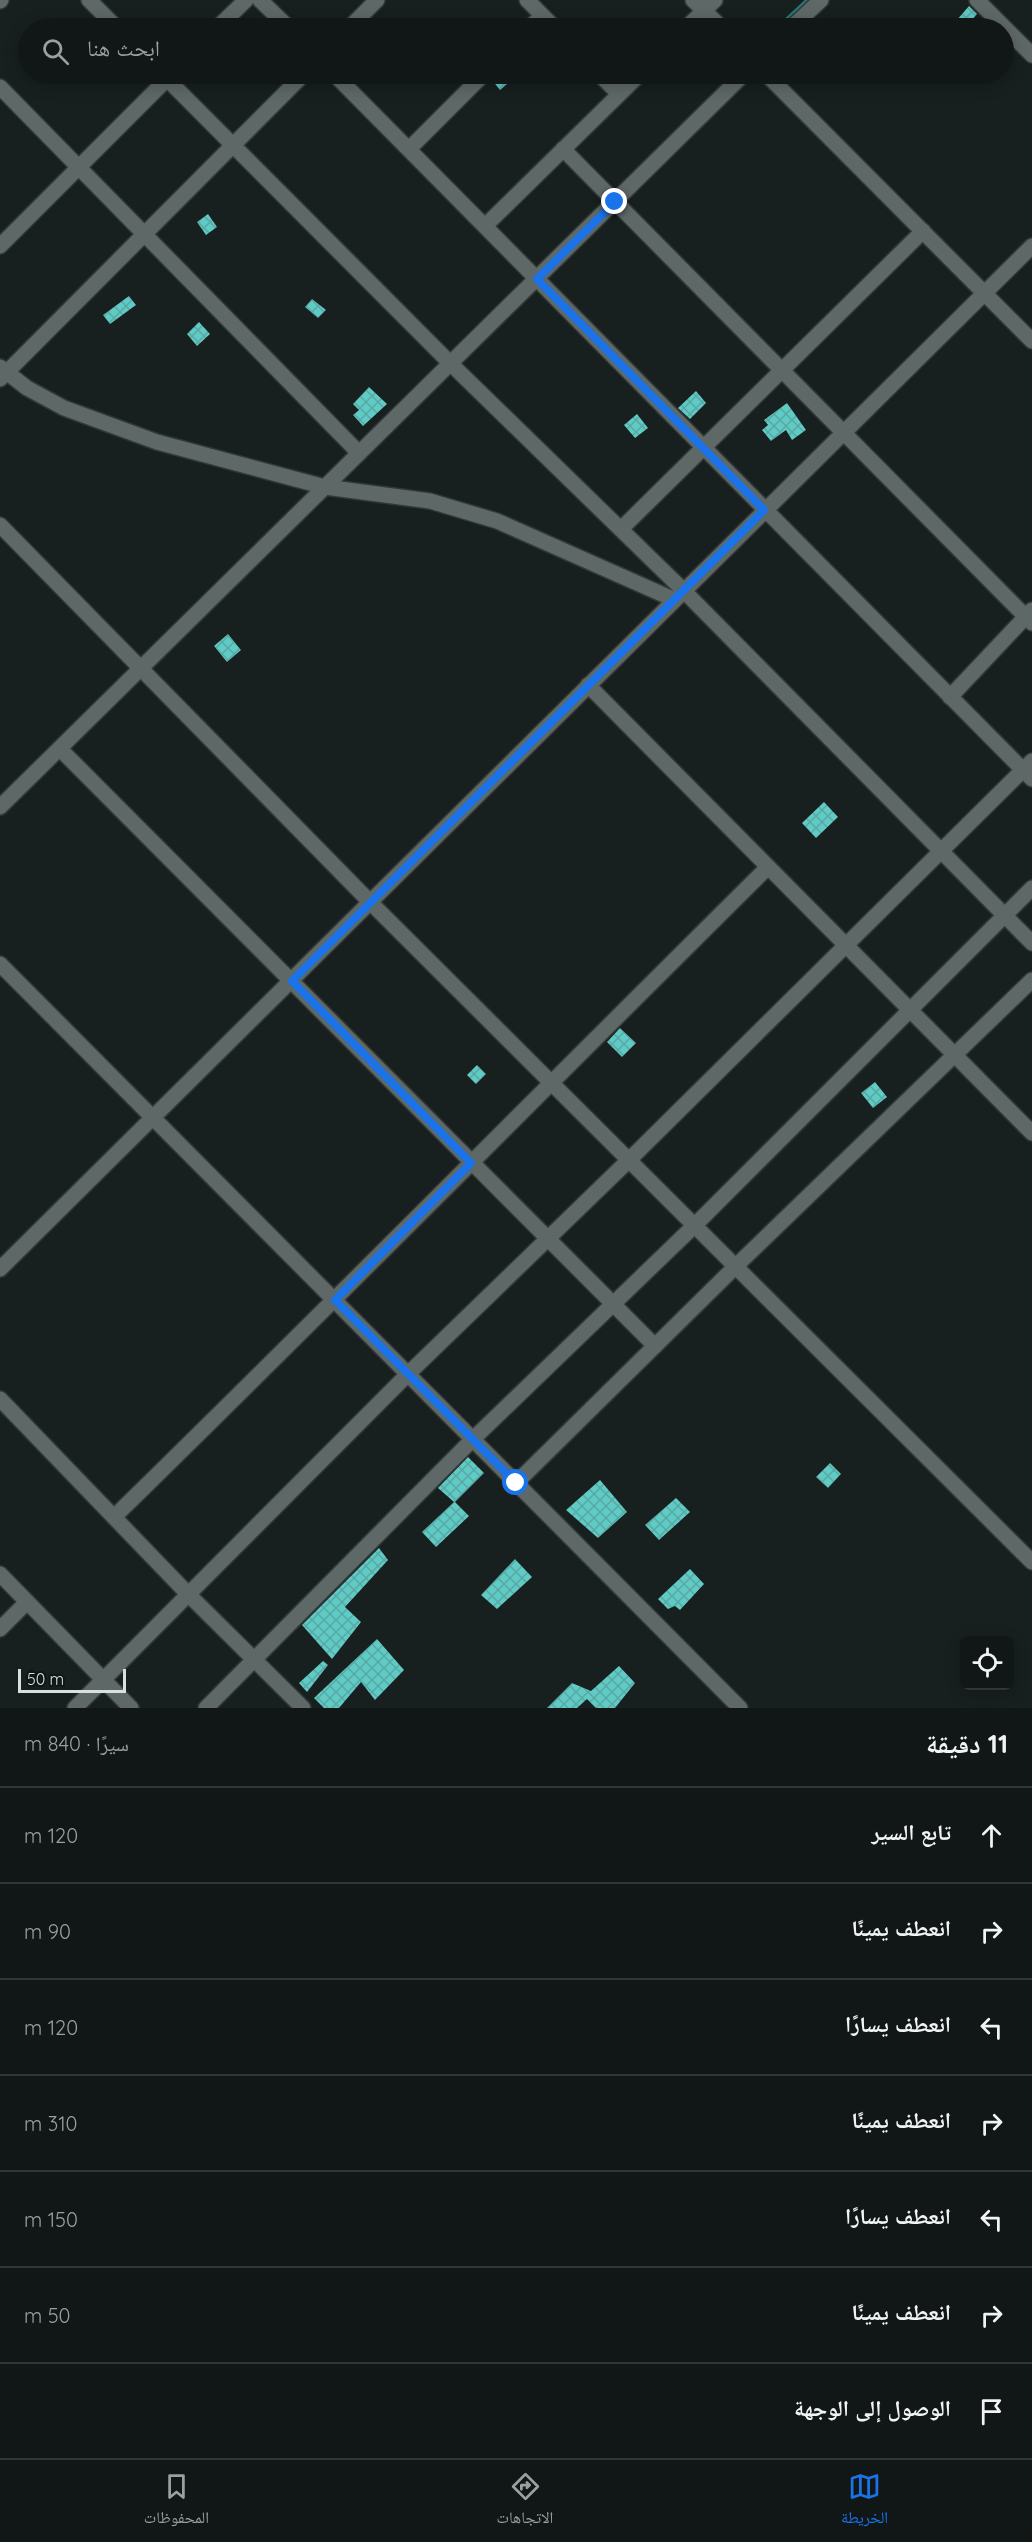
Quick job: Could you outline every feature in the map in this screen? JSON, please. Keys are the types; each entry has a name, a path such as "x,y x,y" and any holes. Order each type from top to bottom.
{"street":[{"path":"89,0 107,18"},
{"path":"227,18 246,0"},
{"path":"260,0 279,18"},
{"path":"359,18 377,0"},
{"path":"527,0 542,16"},
{"path":"802,18 821,0"},
{"path":"977,0 995,18"},
{"path":"694,18 704,4 714,18"},
{"path":"1014,37 1032,55"},
{"path":"0,246 80,168 159,84"},
{"path":"175,84 450,363 621,530 678,595 1032,943"},
{"path":"294,84 2,373 64,408 146,438 326,487 430,501 497,521 678,595"},
{"path":"75,1708 408,1374 941,852 1029,770 950,696 764,510 344,84"},
{"path":"409,149 474,84"},
{"path":"609,84 619,94"},
{"path":"485,226 630,84"},
{"path":"0,807 734,84"},
{"path":"776,84 1032,341"},
{"path":"0,87 359,453"},
{"path":"563,149 782,371 1030,616 950,696"},
{"path":"621,530 923,231"},
{"path":"0,1269 1032,246"},
{"path":"0,525 371,903 1032,1562"},
{"path":"588,685 1032,1133"},
{"path":"60,748 655,1346"},
{"path":"114,1517 335,1300 551,1081 768,867"},
{"path":"206,1708 472,1440 695,1225 1032,888"},
{"path":"0,964 740,1708"},
{"path":"516,1483 736,1266 1032,980"},
{"path":"0,1399 188,1594 303,1708"},
{"path":"0,1574 131,1708"},
{"path":"0,1629 27,1602"}],"building":[{"path":"969,6 977,14 974,18 959,18"},
{"path":"495,84 507,84 500,90"},
{"path":"208,214 217,227 206,235 197,222"},
{"path":"129,296 136,305 110,324 103,315"},
{"path":"312,299 326,310 318,318 305,307"},
{"path":"199,322 210,334 197,346 187,334"},
{"path":"369,387 387,404 363,426 353,415 359,410 353,404"},
{"path":"696,391 706,403 690,419 678,408"},
{"path":"787,403 806,430 792,440 786,430 771,441 762,430 768,425 764,420"},
{"path":"637,414 648,428 635,438 624,425"},
{"path":"228,634 241,650 227,662 214,646"},
{"path":"824,802 838,817 816,838 802,823"},
{"path":"620,1028 636,1043 622,1057 607,1042"},
{"path":"477,1065 486,1074 476,1084 467,1075"},
{"path":"875,1082 887,1097 873,1108 861,1093"},
{"path":"468,1457 484,1473 455,1502 469,1516 436,1547 422,1532 454,1502 438,1488"},
{"path":"830,1463 841,1474 828,1488 816,1477"},
{"path":"600,1480 627,1512 598,1538 566,1510"},
{"path":"676,1498 690,1512 659,1540 645,1525"},
{"path":"379,1548 388,1560 345,1607 361,1622 332,1659 302,1625"},
{"path":"515,1559 532,1577 497,1609 481,1595"},
{"path":"690,1569 704,1584 680,1610 675,1606 668,1609 658,1599"},
{"path":"377,1639 404,1670 375,1700 361,1682 339,1708 324,1708 314,1698"},
{"path":"323,1661 328,1665 307,1692 299,1683"},
{"path":"619,1666 635,1683 615,1708 596,1708 587,1699 577,1708 547,1708 572,1683 591,1691"}],"waterway":[{"path":"789,18 808,0"}],"route":[{"path":"516,1483 335,1300 471,1163 292,981 764,510 537,279 615,202"}]}
